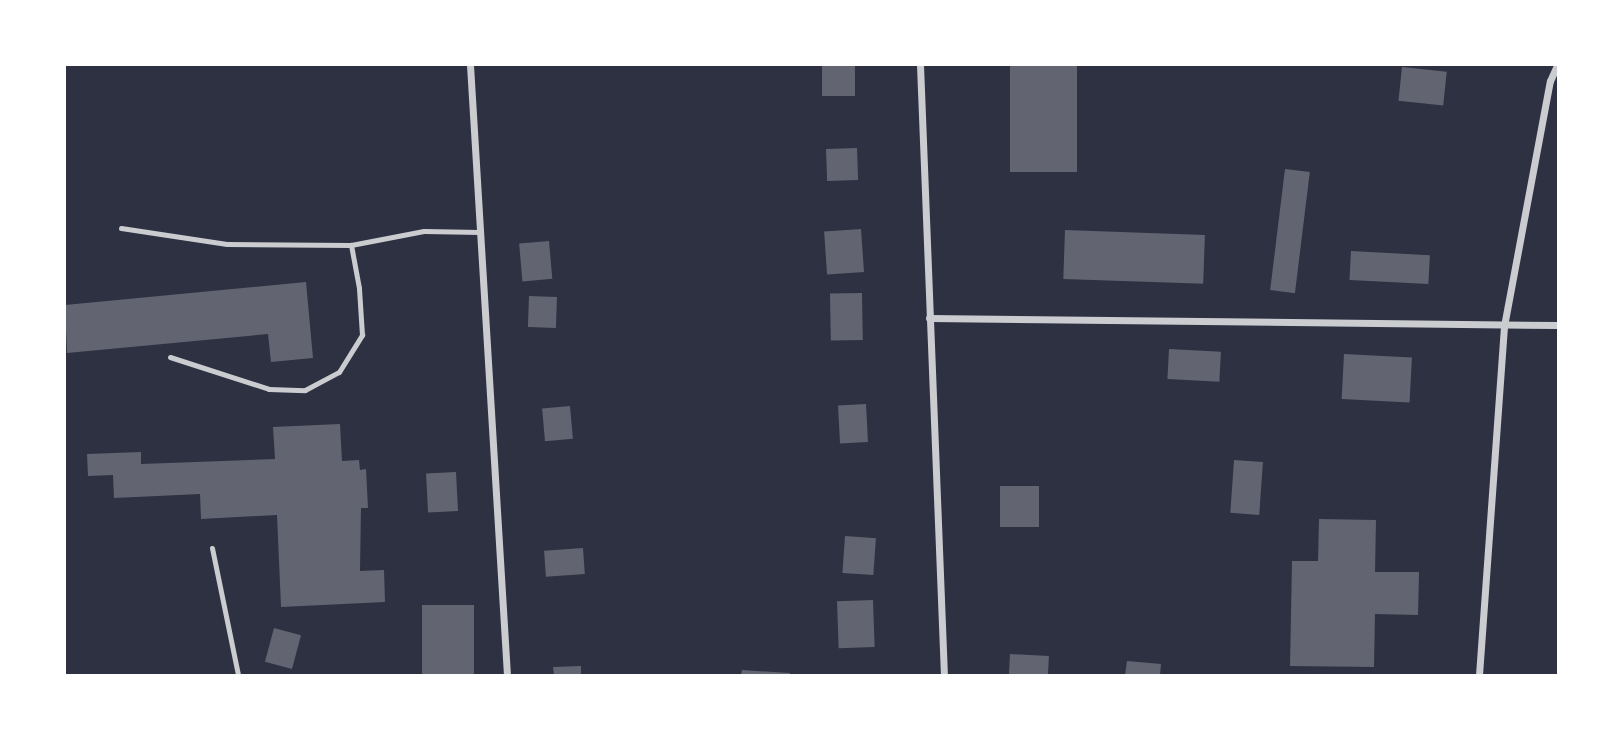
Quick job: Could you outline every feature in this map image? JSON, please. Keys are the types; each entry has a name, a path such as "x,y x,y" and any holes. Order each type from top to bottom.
{"street":[{"path":"470,65 507,675"},
{"path":"920,65 944,675"},
{"path":"1479,675 1504,326 1547,95 1557,65"},
{"path":"929,318 1558,325"}],"lane":[{"path":"121,228 227,244 351,245 424,231 480,232"},
{"path":"170,357 269,389 305,390 340,372 362,335 359,288 351,245"},
{"path":"212,548 238,675"}],"building":[{"path":"822,65 855,65 855,96 822,96"},
{"path":"1010,65 1077,65 1077,172 1010,172"},
{"path":"1402,67 1447,72 1443,106 1398,101"},
{"path":"857,148 858,180 827,181 826,149"},
{"path":"1285,169 1310,172 1295,293 1270,290"},
{"path":"861,229 864,272 827,274 824,232"},
{"path":"1065,230 1205,235 1203,284 1063,279"},
{"path":"549,241 552,279 522,281 519,244"},
{"path":"1351,251 1430,255 1428,284 1349,280"},
{"path":"306,282 313,358 271,362 268,334 67,353 65,305"},
{"path":"862,293 863,340 831,341 830,294"},
{"path":"529,296 557,297 556,328 528,327"},
{"path":"1169,349 1221,352 1219,382 1167,379"},
{"path":"1344,354 1412,358 1410,402 1342,399"},
{"path":"866,404 868,442 840,443 838,405"},
{"path":"570,406 573,439 545,441 542,408"},
{"path":"340,424 342,461 359,460 360,470 366,469 368,508 361,508 360,571 384,570 385,602 281,607 277,515 201,519 200,494 114,498 113,475 88,476 87,454 141,452 141,464 275,459 273,427"},
{"path":"1234,460 1263,462 1259,515 1230,513"},
{"path":"456,472 458,511 428,513 426,474"},
{"path":"1000,486 1039,486 1039,527 1000,527"},
{"path":"1319,519 1376,520 1375,572 1419,572 1418,615 1375,614 1374,667 1290,666 1292,561 1318,561"},
{"path":"845,536 876,538 873,575 842,573"},
{"path":"583,548 585,574 546,577 544,551"},
{"path":"873,600 875,647 839,648 837,601"},
{"path":"422,605 474,605 474,675 422,675"},
{"path":"274,628 301,635 292,669 265,662"},
{"path":"1010,654 1049,656 1048,675 1009,675"},
{"path":"1127,661 1161,664 1160,675 1125,675"},
{"path":"581,666 581,675 554,675 553,667"},
{"path":"742,670 790,673 790,675 741,675"}]}
